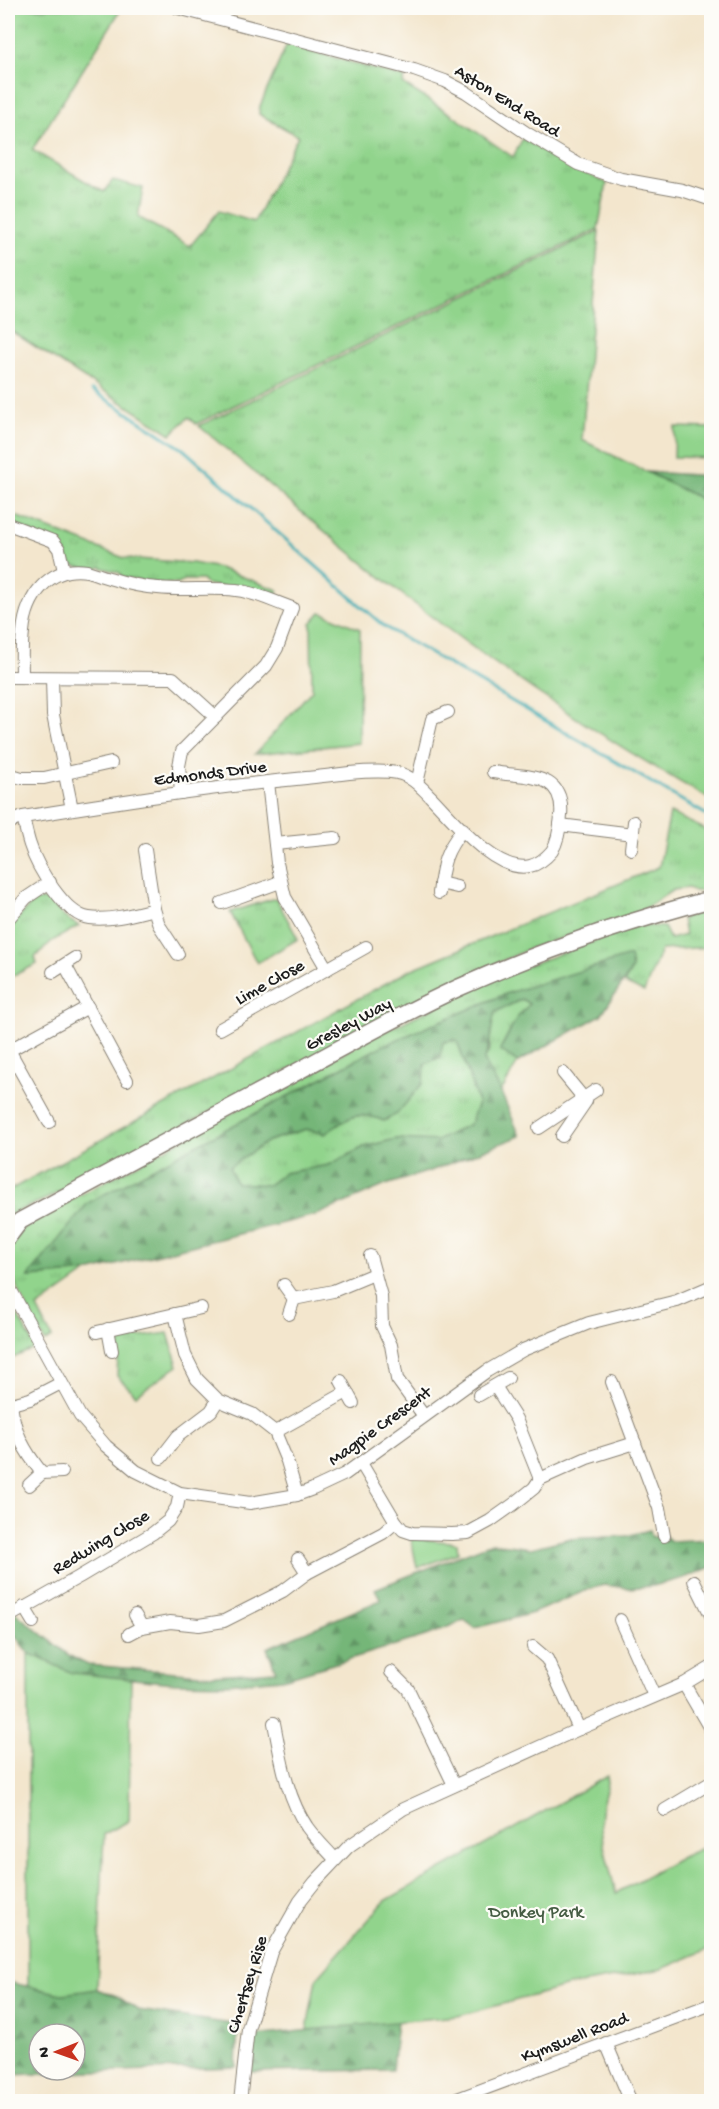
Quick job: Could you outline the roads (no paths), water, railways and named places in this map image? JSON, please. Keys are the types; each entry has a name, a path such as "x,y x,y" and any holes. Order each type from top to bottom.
{"street":[{"name":"Aston End Road","path":"178,8 414,70 445,81 578,164 621,179 682,190 711,200"},
{"path":"8,524 52,541 59,549 64,571"},
{"path":"22,677 23,631 28,609 42,585 64,571 89,572 106,578 156,588 239,590 292,608 277,648 266,666 182,751 179,766 181,793"},
{"path":"8,677 173,678 216,717"},
{"path":"52,678 53,715 72,809"},
{"path":"417,783 429,716 448,712"},
{"path":"8,774 33,779 111,763"},
{"name":"Edmonds Drive","path":"8,823 23,817 181,793 365,772 387,772 398,773 417,783 488,853 509,865 521,867 534,864 546,857 554,847 560,825 561,800 553,785 502,770"},
{"name":"Lime Close","path":"268,782 280,882 285,897 327,969"},
{"path":"23,817 33,852 65,904 75,913 88,918 125,915 154,909"},
{"path":"560,825 633,828 631,849"},
{"path":"457,887 440,888 446,853 463,829"},
{"path":"275,844 311,835 335,838"},
{"path":"150,856 154,909 159,925 178,954"},
{"path":"8,919 26,898 50,882"},
{"path":"222,903 237,892 280,882"},
{"name":"Gresley Way","path":"8,1237 14,1221 456,989 543,952 602,931 711,899"},
{"path":"157,945 169,940"},
{"name":"Lime Close","path":"223,1011 225,1026 327,969 351,949 366,947"},
{"path":"53,972 70,961 88,1007 124,1065 127,1080"},
{"path":"49,1122 37,1112 8,1050 88,1007"},
{"path":"562,1136 586,1101 563,1073"},
{"path":"539,1128 596,1090"},
{"path":"370,1256 381,1296 382,1326 391,1345 397,1379 424,1416"},
{"path":"294,1299 333,1291 374,1274"},
{"name":"Magpie Crescent","path":"8,1285 80,1416 106,1446 136,1471 180,1493 250,1503 297,1495 328,1483 361,1462 486,1371 523,1350 589,1323 677,1301 711,1286"},
{"path":"284,1285 294,1299"},
{"path":"289,1314 294,1299"},
{"path":"112,1351 102,1330 201,1308"},
{"path":"175,1314 185,1355 197,1379 218,1400 252,1414 275,1432 297,1495"},
{"path":"479,1395 508,1378"},
{"path":"612,1382 659,1508 664,1536"},
{"path":"42,1473 24,1451 9,1405 30,1399 61,1383"},
{"path":"495,1386 516,1419 524,1444 540,1479"},
{"path":"275,1432 347,1392"},
{"path":"161,1458 178,1436 211,1411 218,1400"},
{"path":"361,1462 403,1530 412,1533 468,1533 490,1521 513,1504 534,1488 540,1479 587,1458 635,1443"},
{"path":"29,1485 42,1473 62,1472"},
{"name":"Redwing Close","path":"8,1617 153,1533 168,1521 177,1507 180,1493"},
{"path":"129,1634 142,1627 170,1622 199,1625 224,1621 283,1591 307,1573 374,1539 396,1522"},
{"path":"298,1559 307,1573"},
{"path":"694,1581 711,1617"},
{"path":"24,1607 33,1622"},
{"path":"135,1615 142,1627"},
{"path":"620,1620 654,1696"},
{"path":"533,1647 547,1659 579,1729"},
{"name":"Chertsey Rise","path":"240,2102 248,2029 271,1952 300,1901 335,1859 349,1846 403,1809 684,1684 711,1667"},
{"path":"391,1672 408,1689 454,1785"},
{"path":"684,1684 711,1732"},
{"path":"274,1723 281,1760 293,1801 306,1826 335,1859"},
{"path":"664,1810 711,1782"},
{"name":"Kymswell Road","path":"449,2102 482,2096 606,2043 711,2004"},
{"path":"606,2043 631,2102"}],"waterway":[{"path":"92,390 183,449 385,627 712,818"}],"park label":[{"name":"Donkey Park","path":"536,1911"}]}
